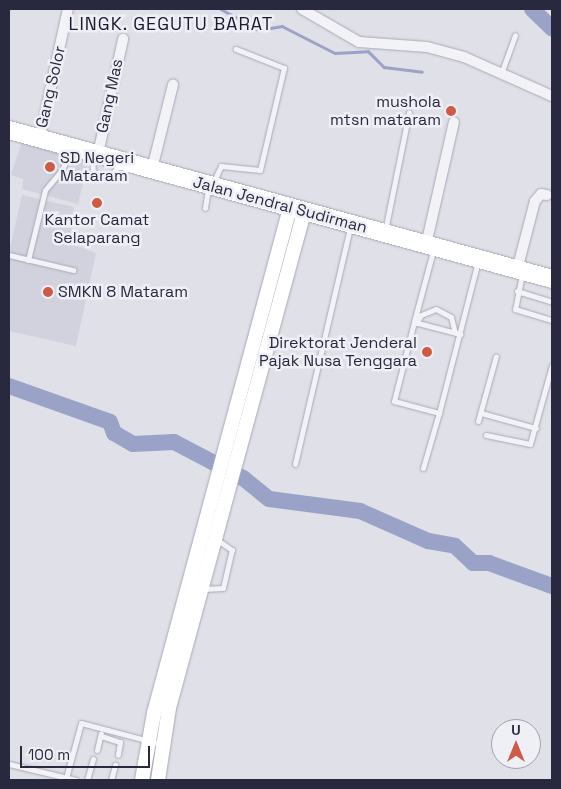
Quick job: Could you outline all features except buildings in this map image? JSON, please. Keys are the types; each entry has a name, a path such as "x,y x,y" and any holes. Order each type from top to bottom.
{"highway":[{"name":"Jalan Jendral Sudirman","path":"9,130 552,279"}],"main road":[{"path":"142,780 147,740 223,490 297,210"},
{"path":"158,780 161,744 217,540 223,490"}],"street":[{"name":"Gang Solor","path":"40,137 68,9"},
{"path":"302,9 359,42 427,47 502,71 552,96"},
{"name":"Gang Mas","path":"95,153 123,39"},
{"path":"152,169 173,85"},
{"path":"430,246 454,122"},
{"path":"520,271 535,201 540,194 547,195"}],"lane":[{"path":"502,71 515,35"},
{"path":"205,208 210,186 221,166 260,170 284,70 281,64 236,49"},
{"path":"384,234 410,112"},
{"path":"28,260 45,190 62,170 72,146"},
{"path":"295,464 351,225"},
{"path":"430,246 415,322 394,402 439,412"},
{"path":"9,255 73,270"},
{"path":"422,468 439,412 457,333 479,260"},
{"path":"520,271 514,305 518,313 552,320"},
{"path":"517,292 552,302"},
{"path":"415,322 421,315 436,310 451,317 457,333"},
{"path":"415,322 457,333"},
{"path":"478,422 496,356"},
{"path":"486,435 530,444 552,365"},
{"path":"480,413 536,428"},
{"path":"66,778 81,723 161,744"},
{"path":"97,750 103,728"},
{"path":"101,736 120,742 118,755"},
{"path":"87,780 92,759"},
{"path":"9,764 76,780"},
{"path":"111,780 115,765"}],"shaded area":[{"name":"SD Negeri Mataram","path":"22,141 89,158 78,204 22,189 23,179 11,175"},
{"name":"SMKN 8 Mataram","path":"22,195 74,207 70,243 96,253 76,346 9,331 9,252"}],"waterway":[{"path":"221,9 259,30 282,26 335,53 368,51 384,67 422,72"},
{"path":"532,9 552,28"},
{"path":"9,386 110,422 114,433 133,444 174,442 243,478 269,499 360,511 428,541 455,546 473,563 489,563 552,586"}],"place":[{"name":"mushola mtsn mataram","path":"451,111"},
{"name":"SD Negeri Mataram","path":"50,167"},
{"name":"Kantor Camat Selaparang","path":"97,203"},
{"name":"SMKN 8 Mataram","path":"48,292"},
{"name":"Direktorat Jenderal Pajak Nusa Tenggara","path":"427,352"}],"district":[{"name":"LINGK. GEGUTU BARAT","path":"171,24"}]}
